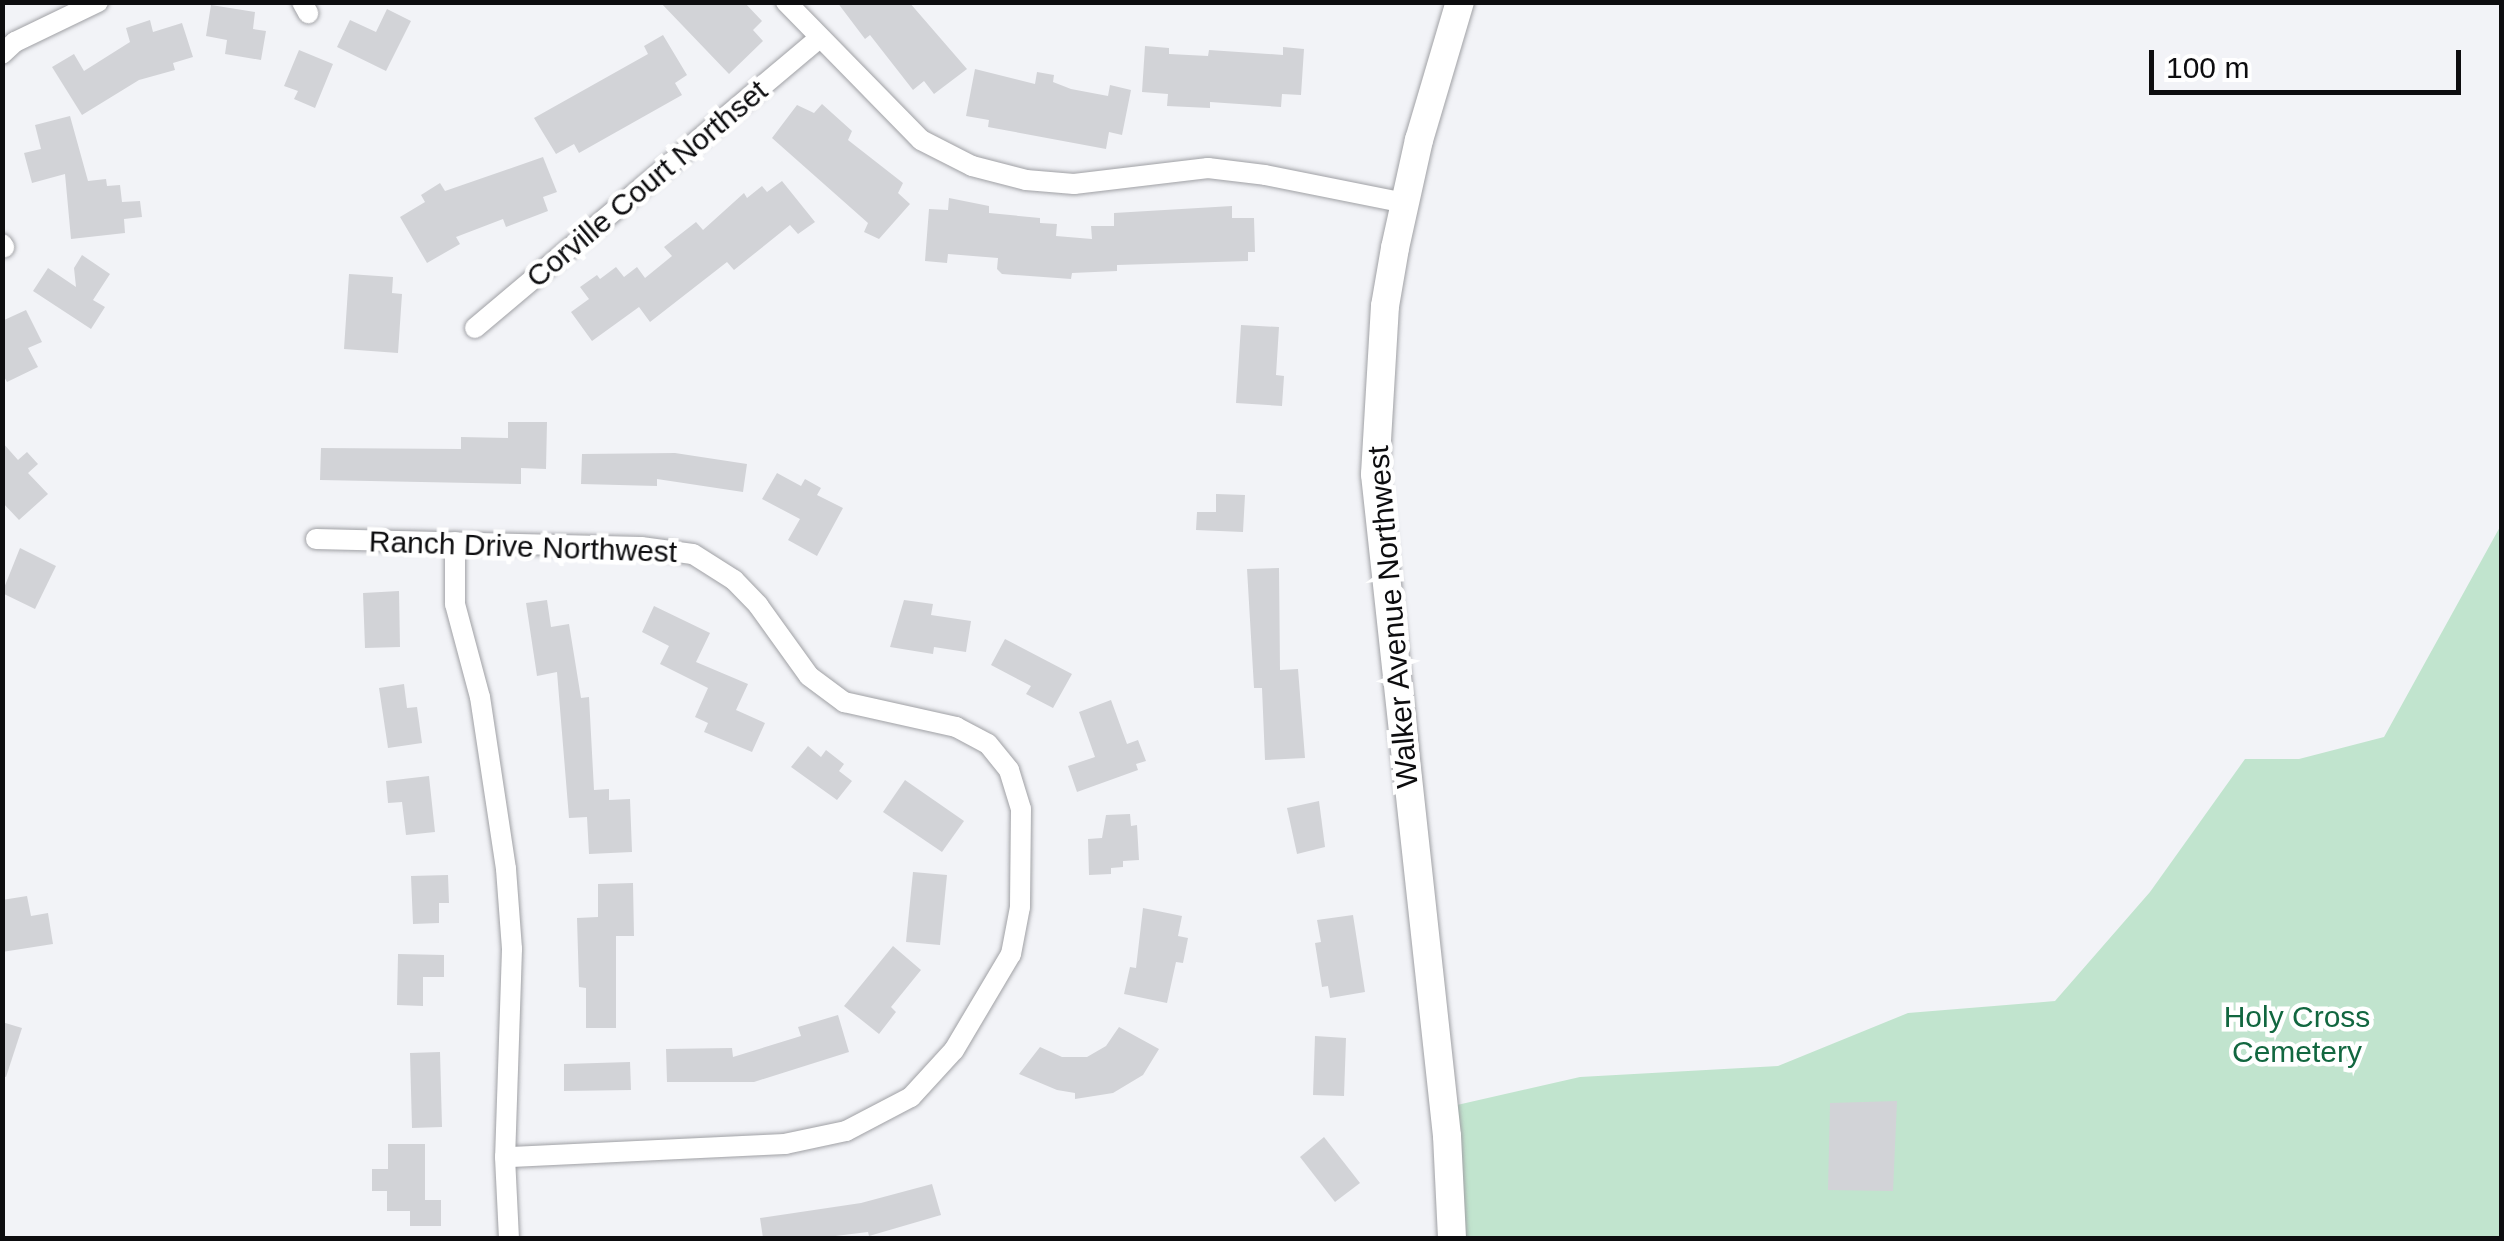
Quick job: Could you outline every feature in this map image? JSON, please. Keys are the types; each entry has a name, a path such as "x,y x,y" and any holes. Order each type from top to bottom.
{"main road":[{"name":"Walker Avenue Northwest","path":"1452,1238 1447,1136 1376,474 1385,306 1405,203 1460,2"}],"street":[{"path":"2,54 16,42 98,2"},
{"path":"786,2 921,140 972,166 1026,180 1074,184 1208,168 1405,203"},
{"name":"Corville Court Northset","path":"475,328 818,39"},
{"name":"Ranch Drive Northwest","path":"316,539 642,548 693,554 734,580 758,605 809,676 844,702 956,727 988,744 1008,770 1021,809 1020,907 1012,954 954,1050 911,1097 846,1131 784,1144 505,1157"},
{"path":"455,542 455,604 480,697 506,869 512,949 505,1157 509,1238"}],"green space":[{"name":"Holy Cross Cemetery","path":"2501,525 2501,1238 1464,1238 1457,1105 1580,1077 1778,1066 1908,1013 2055,1001 2150,892 2245,759 2299,759 2384,737"}],"building":[{"path":"660,2 744,2 762,21 753,30 763,41 729,74"},
{"path":"837,2 909,2 967,69 934,94 924,81 913,90 870,35 865,39"},
{"path":"211,5 255,12 253,29 266,31 261,60 225,54 227,40 206,36"},
{"path":"387,9 411,21 386,71 337,47 350,20 376,32"},
{"path":"150,20 153,32 182,23 193,57 173,63 175,70 139,80 82,115 52,67 74,54 84,71 130,42 126,28"},
{"path":"663,35 687,75 675,83 682,95 579,153 574,144 556,154 534,118 648,54 644,46"},
{"path":"1145,46 1169,48 1169,54 1208,56 1209,50 1283,55 1283,47 1304,49 1301,95 1282,94 1281,107 1210,102 1210,108 1167,106 1168,94 1142,92"},
{"path":"299,50 333,64 315,108 294,99 298,91 284,86"},
{"path":"975,69 1035,84 1037,72 1054,75 1053,82 1071,89 1108,96 1110,85 1131,90 1122,135 1109,132 1106,149 988,127 989,120 966,116"},
{"path":"822,104 852,131 848,140 903,183 898,193 910,204 879,239 864,232 868,223 772,138 797,105 814,113"},
{"path":"70,116 88,181 106,179 107,186 120,185 122,202 140,201 142,217 124,219 125,233 71,239 65,174 32,183 24,153 41,149 35,125"},
{"path":"543,157 557,192 543,197 548,211 506,227 503,219 456,237 460,244 427,263 400,217 425,202 421,195 440,183 445,191"},
{"path":"782,181 815,222 798,234 790,225 734,270 727,262 650,322 639,307 592,341 571,312 589,299 580,287 616,267 624,277 637,267 645,278 672,256 664,247 696,222 703,230 744,193 747,198 762,186 767,192"},
{"path":"949,198 989,206 989,213 1040,218 1040,223 1057,224 1056,236 1092,239 1091,226 1114,226 1114,213 1232,206 1232,218 1254,218 1255,252 1248,252 1248,261 1117,265 1117,271 1072,273 1071,279 1002,274 997,269 998,258 948,254 947,263 925,261 929,209 948,210"},
{"path":"82,255 110,274 93,300 105,307 91,329 33,291 48,268 76,287 74,268"},
{"path":"349,274 393,277 392,293 402,294 398,353 344,349"},
{"path":"26,310 42,342 28,348 38,367 7,382 2,373 2,321"},
{"path":"1241,325 1279,327 1276,375 1284,376 1282,406 1236,403"},
{"path":"508,422 547,422 546,469 521,468 521,484 320,480 321,448 461,449 461,437 508,438"},
{"path":"2,442 18,460 27,452 38,464 28,473 48,494 19,520 2,502"},
{"path":"675,453 747,464 743,492 657,479 657,486 581,484 582,454"},
{"path":"777,473 801,486 805,479 821,488 817,495 843,508 817,556 788,540 800,519 762,499"},
{"path":"1216,494 1245,495 1243,532 1196,530 1197,512 1216,512"},
{"path":"20,548 56,566 35,609 2,593"},
{"path":"1279,568 1280,670 1298,669 1305,758 1265,760 1262,688 1254,688 1247,569"},
{"path":"399,591 400,647 365,648 363,593"},
{"path":"547,600 551,627 569,624 581,698 589,697 594,790 609,789 609,800 630,799 632,852 589,854 587,817 569,818 557,672 537,676 526,603"},
{"path":"904,600 933,604 931,615 971,621 966,652 934,647 933,654 890,647"},
{"path":"654,606 710,633 696,662 748,684 736,710 765,723 752,752 704,732 708,723 695,717 708,688 660,664 669,646 642,632"},
{"path":"1005,639 1072,674 1053,708 1026,694 1031,686 991,665"},
{"path":"404,684 407,708 417,707 422,743 388,748 379,688"},
{"path":"1111,700 1127,744 1138,740 1146,761 1136,764 1138,770 1077,792 1068,766 1095,757 1079,712"},
{"path":"808,746 821,757 826,750 844,764 839,771 852,781 837,800 791,767"},
{"path":"429,776 435,832 406,835 402,802 388,803 386,781"},
{"path":"905,780 964,821 942,852 883,812"},
{"path":"1319,801 1325,847 1297,854 1287,808"},
{"path":"1130,814 1131,826 1137,825 1139,860 1123,861 1123,867 1111,868 1111,874 1089,875 1088,839 1102,838 1106,815"},
{"path":"913,872 947,875 940,945 906,942"},
{"path":"448,875 449,903 439,903 439,923 413,924 411,876"},
{"path":"633,883 634,936 616,936 616,1028 586,1028 586,988 579,987 577,918 598,917 598,884"},
{"path":"27,896 31,916 48,913 53,944 2,952 2,900"},
{"path":"1143,908 1182,916 1178,936 1188,938 1183,963 1176,962 1167,1003 1124,994 1130,967 1136,968"},
{"path":"1353,915 1365,992 1330,998 1328,986 1322,987 1315,943 1321,942 1317,920"},
{"path":"893,946 921,970 891,1007 896,1012 879,1034 844,1006"},
{"path":"398,954 444,955 444,977 423,977 423,1006 397,1005"},
{"path":"838,1015 849,1052 754,1082 667,1082 666,1049 732,1048 733,1057 801,1036 798,1027"},
{"path":"2,1022 22,1028 6,1077 2,1076"},
{"path":"1119,1027 1159,1049 1143,1075 1113,1093 1075,1099 1075,1093 1019,1074 1040,1047 1062,1057 1087,1057 1106,1046"},
{"path":"1315,1036 1346,1038 1344,1096 1313,1095"},
{"path":"440,1052 442,1127 412,1128 410,1053"},
{"path":"630,1062 631,1090 564,1091 564,1064"},
{"path":"1897,1101 1893,1191 1828,1190 1830,1103"},
{"path":"1324,1137 1360,1183 1335,1202 1300,1157"},
{"path":"388,1144 425,1144 425,1200 441,1200 441,1226 410,1226 410,1211 387,1211 387,1191 372,1191 372,1169 388,1169"},
{"path":"932,1184 941,1215 869,1236 868,1232 819,1238 763,1238 760,1218 861,1203"}]}
